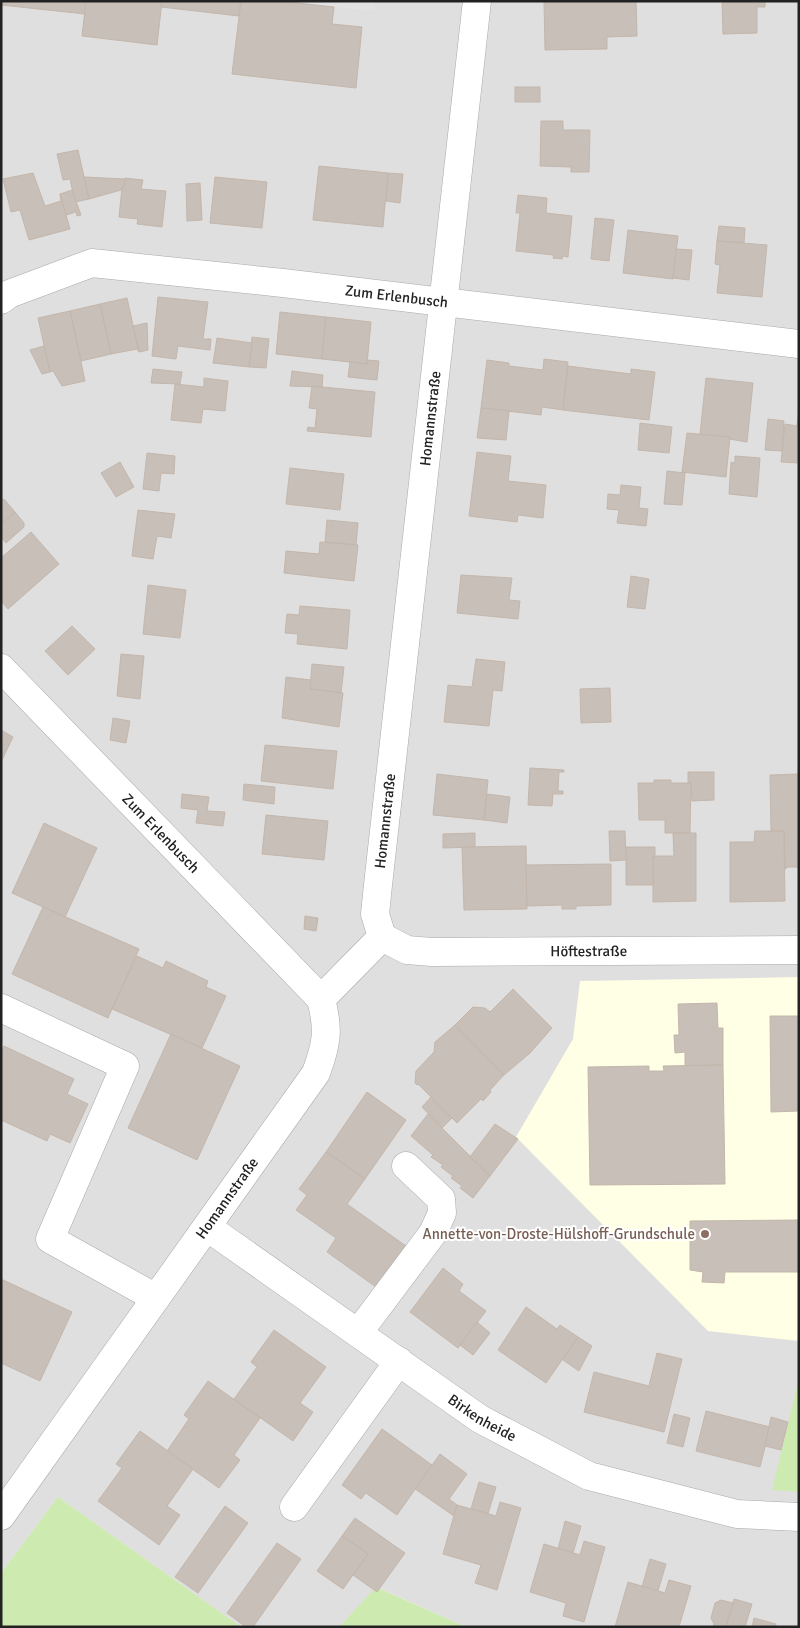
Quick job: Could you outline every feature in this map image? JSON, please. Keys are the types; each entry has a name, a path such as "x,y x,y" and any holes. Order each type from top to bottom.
{"street":[{"name":"Homannstraße","path":"382,937 375,914 477,1"},
{"name":"Zum Erlenbusch","path":"1,300 9,294 92,263 799,344"},
{"name":"Zum Erlenbusch","path":"1,668 321,998"},
{"name":"Höftestraße","path":"382,937 407,950 432,952 799,950"},
{"path":"321,998 382,937"},
{"name":"Homannstraße","path":"1,1516 316,1073 326,1045 327,1022 321,998"},
{"path":"1,1008 125,1066 50,1239 156,1298"},
{"path":"358,1333 433,1233 442,1213 441,1199 406,1166"},
{"name":"Birkenheide","path":"207,1227 480,1419 588,1476 737,1514 799,1518"},
{"path":"294,1507 399,1362"}],"shaded area":[{"path":"1,1 799,1 799,1627 466,1627 377,1587 339,1627 241,1627 58,1497 1,1573"},
{"path":"279,1 375,1 374,11"},
{"name":"Annette-von-Droste-Hülshoff-Grundschule","path":"799,977 799,1341 708,1331 516,1137 573,1039 580,981"}],"green space":[{"path":"799,1378 799,1492 772,1490"},
{"path":"58,1497 241,1627 1,1627 1,1573"},
{"path":"376,1587 466,1627 339,1627"}],"building":[{"path":"1,1 86,1 85,14 1,5"},
{"path":"86,1 162,1 157,45 82,36"},
{"path":"162,1 241,1 239,16 161,7"},
{"path":"241,1 279,1 334,7 332,24 362,27 356,88 232,74"},
{"path":"544,1 636,1 637,36 607,37 607,49 545,50"},
{"path":"722,1 765,1 765,7 757,7 757,33 723,34"},
{"path":"515,87 540,87 540,102 515,102"},
{"path":"541,121 563,121 563,130 590,130 589,172 571,172 571,167 540,166"},
{"path":"78,150 89,199 75,202 70,179 63,180 57,154"},
{"path":"319,166 388,173 383,227 313,220"},
{"path":"33,173 45,206 61,201 60,194 70,229 29,240 20,210 11,212 3,179"},
{"path":"388,173 403,174 400,203 386,201"},
{"path":"84,177 125,179 124,187 121,190 89,199"},
{"path":"215,177 267,182 262,228 210,223"},
{"path":"125,178 143,180 141,189 166,191 162,227 137,224 138,219 119,217 122,187 124,187"},
{"path":"200,183 202,220 187,221 186,184"},
{"path":"72,190 81,215 77,216 76,212 66,215 60,194"},
{"path":"518,195 547,198 546,213 572,216 568,257 563,256 562,259 553,258 554,255 516,251 520,213 516,213"},
{"path":"595,218 614,220 609,261 591,259"},
{"path":"719,226 745,228 744,243 717,241"},
{"path":"628,230 678,236 673,279 623,273"},
{"path":"717,241 767,245 762,297 717,293 720,265 715,264"},
{"path":"676,249 692,250 689,280 673,278"},
{"path":"158,297 208,302 203,339 211,339 210,350 178,346 176,359 152,356"},
{"path":"127,298 139,352 137,349 111,354 100,304"},
{"path":"100,304 111,354 81,361 70,311"},
{"path":"70,311 85,381 62,386 53,371 50,372 38,318"},
{"path":"280,312 326,317 322,359 276,354"},
{"path":"326,317 371,322 367,364 322,359"},
{"path":"147,323 148,350 139,352 133,326"},
{"path":"252,337 269,339 266,368 249,367"},
{"path":"217,338 252,343 249,367 213,363"},
{"path":"44,346 50,372 42,374 30,350"},
{"path":"544,359 568,362 563,410 542,407 541,415 481,408 487,360 509,363 509,366 543,370"},
{"path":"367,360 379,361 377,380 348,377 350,362 367,364"},
{"path":"568,366 631,374 631,369 655,372 649,420 563,410"},
{"path":"153,369 182,372 180,384 151,383"},
{"path":"292,371 323,375 322,387 290,386"},
{"path":"204,378 228,381 225,411 203,409 201,423 171,420 175,384 204,387"},
{"path":"706,378 753,383 747,442 700,434"},
{"path":"312,386 375,392 371,437 307,431 308,427 315,428 317,409 309,408"},
{"path":"481,408 509,411 506,440 477,438"},
{"path":"799,408 799,463 781,462 785,424 797,426"},
{"path":"768,419 784,421 782,451 765,450"},
{"path":"640,423 672,427 669,453 638,450"},
{"path":"687,433 730,437 726,477 682,472"},
{"path":"477,452 511,456 508,481 546,485 543,518 518,515 517,522 469,516"},
{"path":"147,453 175,456 174,474 161,473 159,491 143,489"},
{"path":"735,456 760,458 757,497 729,494 731,462 735,463"},
{"path":"120,462 134,487 116,497 101,473"},
{"path":"290,468 344,474 340,510 286,504"},
{"path":"667,471 685,473 682,505 664,504"},
{"path":"621,485 641,487 639,508 648,509 646,526 617,523 619,510 607,509 608,494 620,495"},
{"path":"4,499 15,512 1,525 1,501"},
{"path":"138,510 175,514 171,538 157,536 153,559 132,556"},
{"path":"15,512 24,523 24,527 6,543 1,537 1,525"},
{"path":"327,520 358,523 356,545 325,542"},
{"path":"31,532 59,564 8,609 1,601 1,558"},
{"path":"320,542 358,545 354,581 284,573 286,551 319,554"},
{"path":"461,575 512,578 509,600 520,601 518,619 457,613"},
{"path":"631,576 649,579 645,609 627,607"},
{"path":"148,585 186,590 180,638 143,634"},
{"path":"300,606 350,610 347,649 297,644 298,634 285,633 287,614 299,615"},
{"path":"72,626 95,649 68,675 45,651"},
{"path":"121,654 144,656 140,699 117,696"},
{"path":"476,659 505,662 502,691 493,690 489,726 444,722 448,685 472,687"},
{"path":"312,664 344,667 341,693 310,689"},
{"path":"286,677 311,680 310,689 343,693 339,727 282,718"},
{"path":"610,688 611,722 581,723 580,689"},
{"path":"113,718 130,721 126,743 110,740"},
{"path":"1,730 13,737 1,762"},
{"path":"265,745 337,751 333,789 261,781"},
{"path":"530,768 564,770 564,772 559,772 558,791 563,791 563,794 553,794 552,806 528,805"},
{"path":"688,772 714,772 714,800 692,801 691,783 688,783"},
{"path":"437,774 488,780 484,820 433,815"},
{"path":"799,774 799,867 788,867 785,869 784,831 771,831 770,775"},
{"path":"654,780 671,780 671,783 691,783 690,833 665,833 665,820 639,820 638,783 654,783"},
{"path":"244,784 275,787 274,804 243,800"},
{"path":"182,794 209,797 207,811 225,812 223,826 196,823 198,810 181,808"},
{"path":"487,794 510,797 507,823 484,820"},
{"path":"266,815 328,821 324,860 262,854"},
{"path":"44,823 97,848 65,917 12,893"},
{"path":"609,831 625,831 626,860 610,861"},
{"path":"755,831 784,831 785,901 730,902 730,842 754,842"},
{"path":"475,833 475,847 443,848 443,834"},
{"path":"673,833 696,833 696,901 653,902 653,856 674,856"},
{"path":"526,846 527,909 464,910 462,847"},
{"path":"626,847 655,847 655,857 653,856 653,885 626,885"},
{"path":"611,864 611,905 576,906 576,909 562,909 562,905 527,906 526,865"},
{"path":"43,907 139,949 108,1018 12,974"},
{"path":"305,916 318,918 316,931 304,929"},
{"path":"137,956 163,968 166,961 208,981 206,987 226,996 202,1048 112,1009"},
{"path":"513,989 552,1028 530,1053 504,1075 455,1025 473,1007 485,1008 490,1012"},
{"path":"717,1003 718,1028 723,1028 723,1065 685,1066 685,1052 675,1053 674,1035 679,1035 678,1004"},
{"path":"770,1016 799,1016 799,1111 771,1112"},
{"path":"455,1025 504,1075 483,1101 481,1099 457,1123 415,1083 416,1071 434,1052 435,1042"},
{"path":"171,1034 240,1066 197,1160 128,1128"},
{"path":"4,1046 74,1079 67,1094 88,1104 70,1143 50,1134 47,1141 1,1120 1,1052"},
{"path":"723,1065 725,1184 590,1185 588,1067 649,1066 649,1071 664,1071 663,1066"},
{"path":"367,1092 406,1120 365,1179 326,1152"},
{"path":"431,1097 452,1118 442,1128 422,1107"},
{"path":"428,1114 490,1176 473,1198 460,1188 462,1186 451,1178 453,1176 441,1167 443,1165 431,1157 433,1155 411,1136"},
{"path":"495,1124 518,1139 490,1176 470,1157"},
{"path":"326,1152 365,1179 347,1204 406,1246 376,1287 327,1252 336,1238 296,1210 307,1195 299,1189"},
{"name":"Annette-von-Droste-Hülshoff-Grundschule","path":"799,1220 799,1272 725,1272 724,1283 702,1282 703,1272 690,1270 690,1221"},
{"path":"443,1268 463,1284 459,1291 486,1311 458,1348 410,1312"},
{"path":"1,1279 72,1312 40,1381 1,1363"},
{"path":"526,1307 557,1329 560,1325 578,1337 546,1383 498,1350"},
{"path":"477,1322 490,1333 473,1355 460,1345"},
{"path":"274,1330 326,1367 300,1403 313,1412 293,1441 234,1399 257,1367 251,1362"},
{"path":"578,1337 592,1346 579,1371 563,1360"},
{"path":"657,1353 682,1359 664,1432 584,1412 594,1372 649,1386"},
{"path":"208,1381 260,1418 234,1455 240,1460 219,1488 167,1451 189,1419 184,1415"},
{"path":"706,1411 770,1427 760,1467 696,1451"},
{"path":"674,1414 690,1418 683,1447 667,1443"},
{"path":"771,1417 788,1422 781,1450 765,1446"},
{"path":"382,1429 432,1465 397,1515 366,1493 361,1499 342,1485"},
{"path":"140,1431 193,1469 167,1506 180,1515 159,1545 98,1501 122,1468 116,1464"},
{"path":"440,1454 467,1474 449,1499 457,1505 454,1516 415,1489"},
{"path":"479,1482 496,1487 488,1514 471,1509"},
{"path":"500,1502 521,1508 497,1590 475,1583 481,1565 443,1554 457,1505 496,1516"},
{"path":"225,1506 248,1523 198,1593 175,1577"},
{"path":"355,1518 405,1553 377,1592 353,1575 368,1554 342,1536"},
{"path":"565,1521 581,1526 573,1553 558,1549"},
{"path":"342,1536 368,1554 343,1589 317,1571"},
{"path":"584,1541 605,1547 584,1622 563,1616 566,1603 530,1592 544,1544 580,1555"},
{"path":"277,1543 301,1559 253,1627 246,1627 227,1613"},
{"path":"650,1559 666,1564 658,1591 642,1587"},
{"path":"669,1580 691,1586 679,1627 615,1627 628,1582 665,1593"},
{"path":"734,1599 752,1604 745,1627 726,1626"},
{"path":"721,1600 733,1603 726,1626 728,1627 713,1627 714,1624 711,1618 715,1603"},
{"path":"754,1618 776,1624 775,1627 752,1627"}],"place":[{"name":"Annette-von-Droste-Hülshoff-Grundschule","path":"705,1234"}]}
